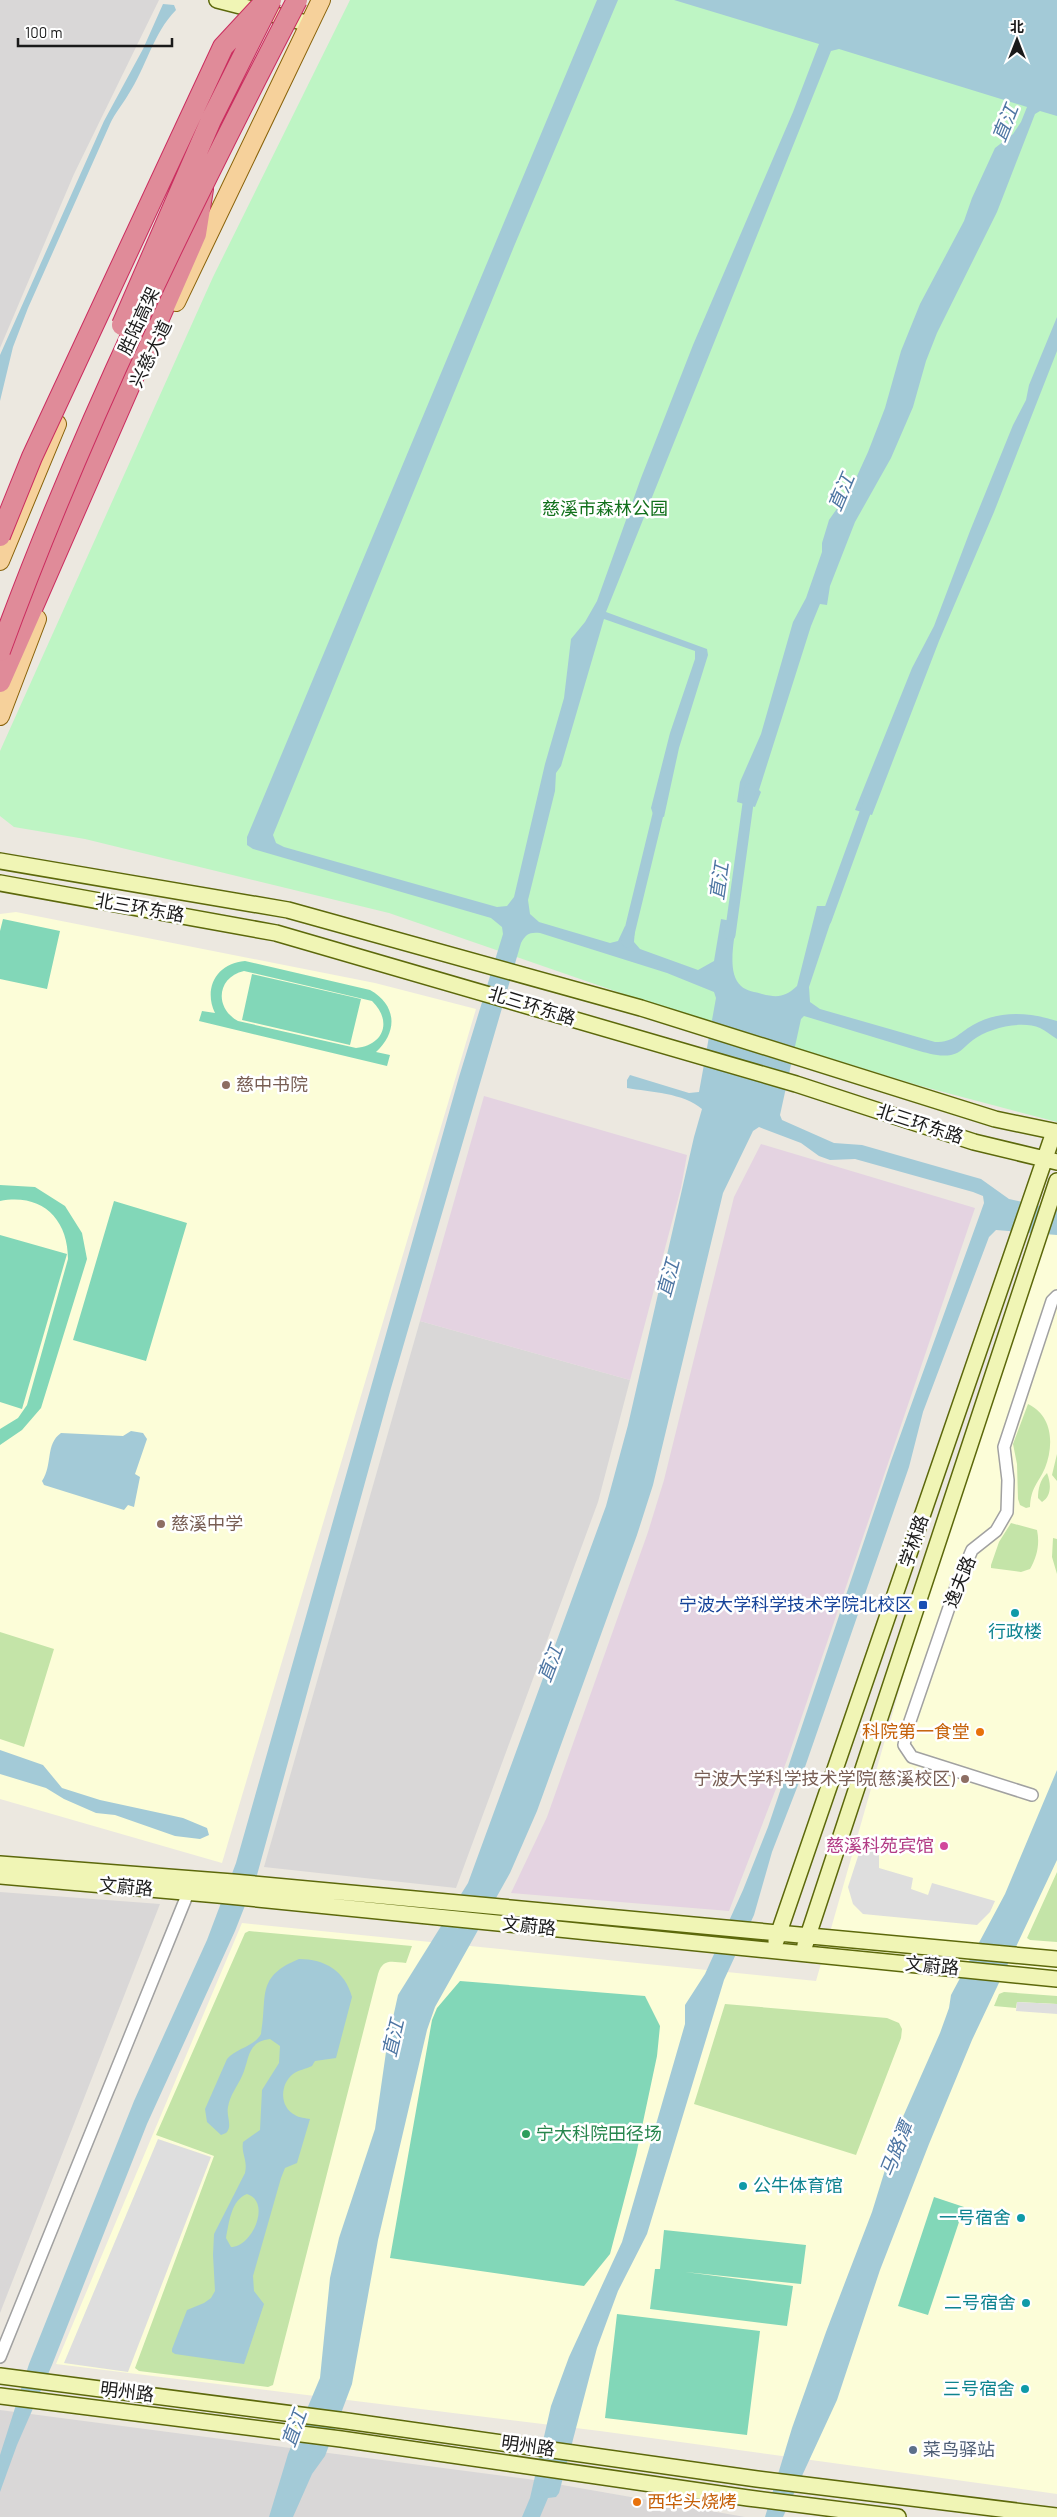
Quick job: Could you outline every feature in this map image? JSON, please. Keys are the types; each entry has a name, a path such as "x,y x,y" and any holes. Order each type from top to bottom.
{"highway":[{"name":"胜陆高架","path":"0,682 4,657 21,594 92,425 204,184 297,0"},
{"path":"0,536 32,457 223,47 264,2"},
{"name":"胜陆高架","path":"0,611 80,419 264,2"}],"main road":[{"path":"217,0 264,2 316,10"},
{"path":"290,0 316,10"},
{"path":"0,561 110,306 203,112 264,2"},
{"name":"兴慈大道","path":"0,716 90,481 316,10"},
{"name":"北三环东路","path":"0,861 288,910 640,1008 990,1117 1055,1132"},
{"name":"北三环东路","path":"0,883 276,933 510,999 796,1084 974,1142 1051,1160"},
{"name":"学林路","path":"773,1950 1051,1160 1055,1132"},
{"name":"学林路","path":"803,1954 1057,1181"},
{"name":"文蔚路","path":"0,1864 226,1889 434,1917 1057,1979"},
{"name":"文蔚路","path":"0,1876 188,1893 226,1889 441,1902 1057,1959"},
{"name":"明州路","path":"0,2376 347,2420 757,2479 1057,2516"},
{"name":"明州路","path":"6,2396 341,2439 748,2498 898,2517"}],"street":[{"name":"逸夫路","path":"1032,1795 912,1757 904,1745 907,1730 956,1587 972,1550 996,1531 1007,1512 1008,1480 1004,1447 1045,1320 1052,1302 1057,1296"},
{"path":"0,2357 188,1893"}],"shaded area":[{"path":"0,0 159,0 74,174 0,348"},
{"name":"慈溪中学","path":"16,912 375,983 476,1009 222,1863 0,1799 0,914"},
{"path":"484,1096 687,1155 681,1188 630,1380 420,1321"},
{"path":"761,1144 975,1208 787,1760 729,1911 511,1893 547,1817 648,1532 664,1480 734,1197"},
{"name":"宁波大学科学技术学院(慈溪校区)","path":"1057,1200 1057,2494 600,2431 56,2364 242,1923 816,1981 915,1635"},
{"path":"420,1321 630,1380 598,1502 456,1888 264,1867"},
{"path":"862,1844 879,1847 879,1868 913,1878 911,1889 928,1895 932,1883 995,1901 990,1912 977,1925 863,1914 853,1904 848,1887"},
{"path":"0,1892 160,1904 0,2313"},
{"path":"1017,2002 1057,2004 1057,2014 1016,2011"},
{"path":"158,2139 211,2157 128,2372 64,2363"},
{"path":"0,2410 528,2479 745,2517 0,2517"}],"green space":[{"name":"慈溪市森林公园","path":"350,0 1057,0 1057,1122 917,1085 638,999 389,913 85,839 14,827 0,816 0,751 213,277"},
{"path":"3,919 60,931 47,989 0,979 0,931"},
{"path":"245,961 370,990 379,996 390,1011 391,1028 383,1044 376,1052 390,1055 387,1066 199,1021 202,1011 215,1013 211,995 215,978 227,966","holes":["244,971 372,1001 382,1016 382,1030 374,1042 356,1048 238,1021 225,1009 222,993 228,980 235,974"]},
{"path":"252,974 361,999 350,1045 242,1020"},
{"path":"0,1185 35,1187 65,1206 82,1233 87,1259 41,1408 22,1430 0,1445 0,1429 18,1418 27,1405 68,1259 67,1244 63,1232 49,1212 40,1205 28,1201 0,1201"},
{"path":"114,1201 187,1223 146,1361 73,1340"},
{"path":"0,1235 67,1254 22,1409 0,1402"},
{"path":"1028,1404 1036,1409 1047,1423 1050,1450 1045,1468 1033,1490 1030,1507 1026,1508 1020,1505 1018,1499 1017,1464 1013,1444"},
{"path":"1057,1454 1057,1481 1052,1475"},
{"path":"1047,1473 1050,1489 1048,1496 1042,1502 1038,1498 1038,1491"},
{"path":"1011,1523 1037,1530 1038,1545 1034,1560 1030,1569 1021,1572 991,1568 999,1542"},
{"path":"1053,1538 1057,1539 1057,1574 1052,1557"},
{"path":"0,1632 54,1649 24,1747 0,1739"},
{"path":"1057,1872 1057,1942 1030,1940 1027,1938"},
{"path":"249,1931 412,1946 406,1963 385,1963 378,1974 273,2385 268,2387 139,2371 135,2368 214,2156 156,2135 245,1933"},
{"name":"宁大科院田径场","path":"460,1981 645,1996 660,2026 657,2056 636,2155 610,2254 584,2286 390,2258 432,2020 437,2008"},
{"path":"1004,1992 1057,1996 1057,2004 1017,2002 1016,2008 994,2006 999,1994"},
{"path":"725,2004 887,2018 899,2023 902,2029 901,2038 856,2155 694,2104"},
{"path":"934,2197 964,2207 928,2315 898,2306"},
{"path":"664,2230 806,2245 801,2284 685,2272 793,2286 787,2326 650,2309 655,2269 660,2269"},
{"path":"617,2314 760,2331 747,2435 605,2418"}],"water":[{"path":"597,0 618,0 515,244 273,835 276,843 284,847 497,907 507,906 514,897 545,764 564,698 571,639 585,622 597,601 641,478 693,345 793,112 819,44 674,0 1057,0 1057,116 1040,111 1035,114 997,212 937,333 926,361 913,407 891,458 855,522 830,586 827,605 820,604 811,626 755,807 737,802 740,782 761,734 793,622 806,598 822,552 822,543 829,520 852,487 868,452 885,408 901,351 920,304 964,221 972,198 995,148 1013,134 1021,122 1027,107 839,49 831,51 606,612 707,649 708,655 679,748 664,817 653,814 651,808 670,733 695,659 695,651 604,619 561,766 556,773 555,791 528,900 530,914 539,922 610,943 618,941 625,926 635,929 634,942 640,949 698,970 714,961 721,919 736,922 733,965 736,980 743,988 748,990 777,996 789,992 797,986 817,906 836,906 809,987 810,1002 820,1009 935,1042 947,1041 983,1020 1004,1015 1025,1014 1057,1021 1057,1039 1040,1028 1033,1026 1005,1026 979,1036 958,1053 942,1055 916,1050 804,1016 801,1019 780,1115 782,1120 834,1143 862,1145 981,1179 1009,1199 1057,1210 1057,1235 996,1230 989,1237 923,1412 909,1467 805,1767 772,1852 754,1915 724,1980 647,2234 618,2291 597,2348 559,2493 556,2497 548,2498 540,2517 522,2517 530,2498 551,2406 569,2357 622,2242 685,2024 685,2005 705,1974 743,1890 768,1827 891,1461 984,1203 983,1196 973,1192 855,1159 830,1160 819,1156 801,1143 759,1127 753,1131 723,1193 653,1485 637,1535 537,1811 510,1873 435,2007 427,2030 378,2240 352,2384 325,2456 312,2474 293,2517 269,2517 288,2454 320,2378 330,2278 339,2238 375,2129 387,2045 398,1995 468,1883 606,1506 628,1425 702,1109 676,1096 627,1088 627,1080 630,1075 689,1093 699,1092 716,998 714,992 667,973 540,933 528,934 521,943 391,1388 257,1875 235,1931 147,2124 52,2365 17,2445 0,2492 0,2455 29,2364 134,2101 207,1940 236,1863 459,1077 503,934 502,927 491,918 253,849 247,845 247,837"},
{"path":"163,4 174,5 176,10 161,29 134,85 110,124 28,308 13,347 0,401 0,355 104,121 143,49"},
{"path":"1057,317 1057,351 994,512 939,641 872,815 855,810 912,668 934,626 1013,425 1026,400 1029,385"},
{"path":"131,1431 143,1433 147,1439 135,1474 140,1477 134,1507 128,1505 124,1510 44,1485 42,1481 51,1449 56,1438 61,1433 123,1436"},
{"path":"0,1750 43,1765 62,1788 100,1800 183,1818 207,1828 209,1835 200,1839 175,1836 115,1815 96,1813 64,1799 46,1788 0,1774"},
{"name":"马路潭","path":"1057,1770 1057,1860 972,2040 929,2144 880,2270 837,2400 783,2517 765,2517 792,2428 872,2212 898,2128 940,2033 949,2008 951,1995 1005,1894"},
{"path":"299,1959 317,1961 333,1968 349,1988 352,1997 336,2058 315,2061 312,2066 295,2073 289,2078 284,2089 283,2095 286,2107 298,2117 310,2119 297,2163 285,2168 281,2178 253,2276 254,2291 264,2304 244,2364 175,2354 172,2352 172,2349 187,2310 204,2303 211,2298 215,2291 214,2234 245,2173 246,2164 243,2142 260,2130 262,2090 279,2063 280,2046 270,2039 257,2044 250,2052 242,2076 229,2103 229,2127 226,2133 221,2135 207,2122 205,2109 227,2059 235,2052 254,2042 261,2034 266,1989 275,1973","holes":["247,2194 254,2199 258,2206 256,2224 246,2240 239,2245 231,2247 226,2238 234,2207 237,2201"]}],"waterway":[{"name":"直江","path":"730,935 750,789"},
{"path":"826,920 870,799"},
{"path":"627,942 661,802"}],"place":[{"name":"慈中书院","path":"226,1085"},
{"name":"慈溪中学","path":"161,1524"},
{"name":"宁波大学科学技术学院北校区","path":"923,1605"},
{"name":"行政楼","path":"1015,1613"},
{"name":"科院第一食堂","path":"980,1732"},
{"name":"宁波大学科学技术学院(慈溪校区)","path":"965,1779"},
{"name":"慈溪科苑宾馆","path":"944,1846"},
{"name":"宁大科院田径场","path":"526,2134"},
{"name":"公牛体育馆","path":"743,2186"},
{"name":"一号宿舍","path":"1021,2218"},
{"name":"二号宿舍","path":"1026,2303"},
{"name":"三号宿舍","path":"1025,2389"},
{"name":"菜鸟驿站","path":"913,2450"},
{"name":"西华头烧烤","path":"637,2502"}]}
